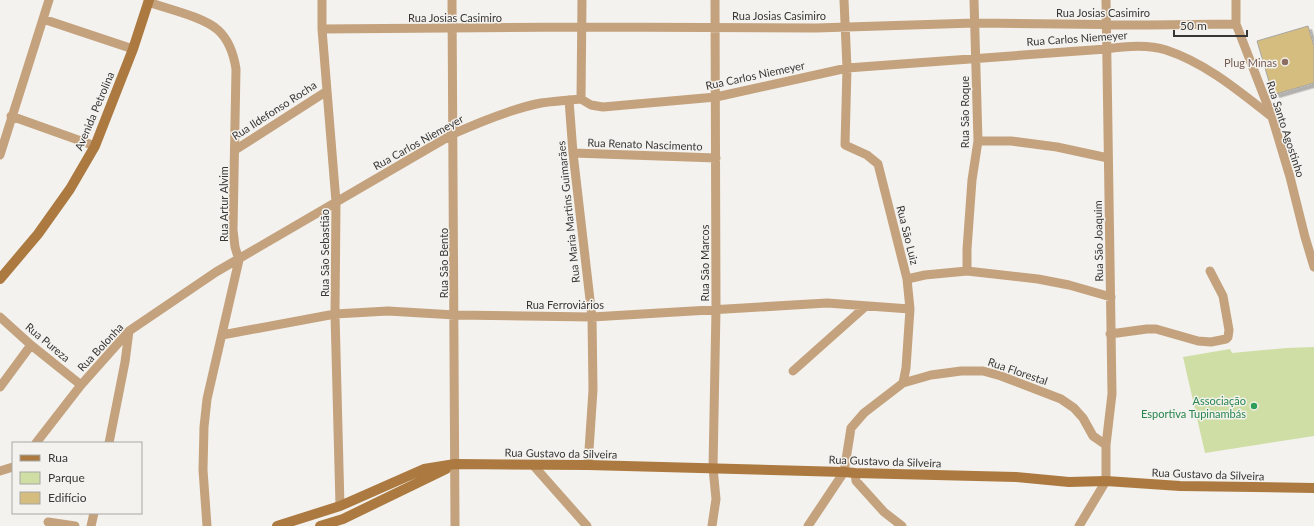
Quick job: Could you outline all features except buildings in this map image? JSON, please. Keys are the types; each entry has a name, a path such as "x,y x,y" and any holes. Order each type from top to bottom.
{"main road":[{"name":"Avenida Petrolina","path":"0,279 38,234 70,189 94,146 133,49 149,1"},
{"name":"Rua Gustavo da Silveira","path":"320,526 343,519 454,464"},
{"name":"Rua Gustavo da Silveira","path":"277,526 340,506 424,469 454,464 713,468 1016,477 1069,482 1106,481 1180,486 1314,488"}],"street":[{"path":"0,155 11,116 49,0"},
{"name":"Rua São Sebastião","path":"322,0 322,29 336,202 335,314 340,506"},
{"name":"Rua São Bento","path":"452,0 455,315 454,464 456,526"},
{"path":"581,98 582,0"},
{"name":"Rua São Marcos","path":"712,526 716,499 713,468 716,309 715,0"},
{"name":"Rua São Luiz","path":"844,0 847,68 845,146 867,155 878,164 907,279 910,309 907,354 903,383"},
{"name":"Rua São Roque","path":"967,271 967,248 972,180 978,141 974,0"},
{"name":"Rua São Joaquim","path":"1106,0 1112,394 1106,445 1106,481"},
{"name":"Rua Santo Agostinho","path":"1236,0 1236,24 1272,117 1314,267"},
{"name":"Rua Artur Alvim","path":"149,1 202,20 218,30 226,40 234,57 236,69 233,230 235,247 239,260 207,400 204,427 203,470 208,526"},
{"path":"43,19 133,49"},
{"name":"Rua Josias Casimiro","path":"322,29 582,27 816,28 974,23 1236,24"},
{"name":"Rua Carlos Niemeyer","path":"239,260 454,134 483,120 541,104 581,98 591,105 603,107 716,97 847,68 1132,46 1165,50 1197,63 1272,117"},
{"name":"Rua Ildefonso Rocha","path":"235,150 327,91"},
{"name":"Rua Maria Martins Guimarães","path":"569,100 573,153 592,317 594,390 588,465"},
{"path":"11,116 94,146"},
{"path":"978,141 1010,141 1057,147 1108,158"},
{"name":"Rua Renato Nascimento","path":"573,153 716,158"},
{"name":"Rua Bolonha","path":"37,442 81,385 129,332 216,272 239,260"},
{"path":"907,279 925,275 967,271 1069,284 1111,297"},
{"path":"1110,334 1156,329 1198,342 1211,342 1226,339 1229,334 1229,330 1223,296 1210,271"},
{"name":"Rua Ferroviários","path":"222,335 335,314 388,311 455,315 592,317 827,303 910,309"},
{"path":"793,371 866,306"},
{"name":"Rua Pureza","path":"0,316 31,345 81,385"},
{"path":"109,442 126,362 129,332"},
{"path":"0,387 31,345"},
{"name":"Rua Florestal","path":"903,383 931,375 961,371 983,371 1001,376 1061,399 1074,408 1083,418 1093,436 1106,445"},
{"path":"808,526 844,472 851,428 864,413 903,383"},
{"path":"534,465 587,526"},
{"path":"0,471 12,467"},
{"path":"855,473 856,481 879,507 902,526"},
{"path":"1078,526 1106,481"},
{"path":"91,526 94,514"},
{"path":"48,522 75,526"}],"green space":[{"name":"Associação Esportiva Tupinambás","path":"1314,347 1314,436 1205,453 1183,357 1230,349 1232,353"}],"place":[{"name":"Plug Minas","path":"1285,62"},
{"name":"Associação Esportiva Tupinambás","path":"1254,406"}]}
